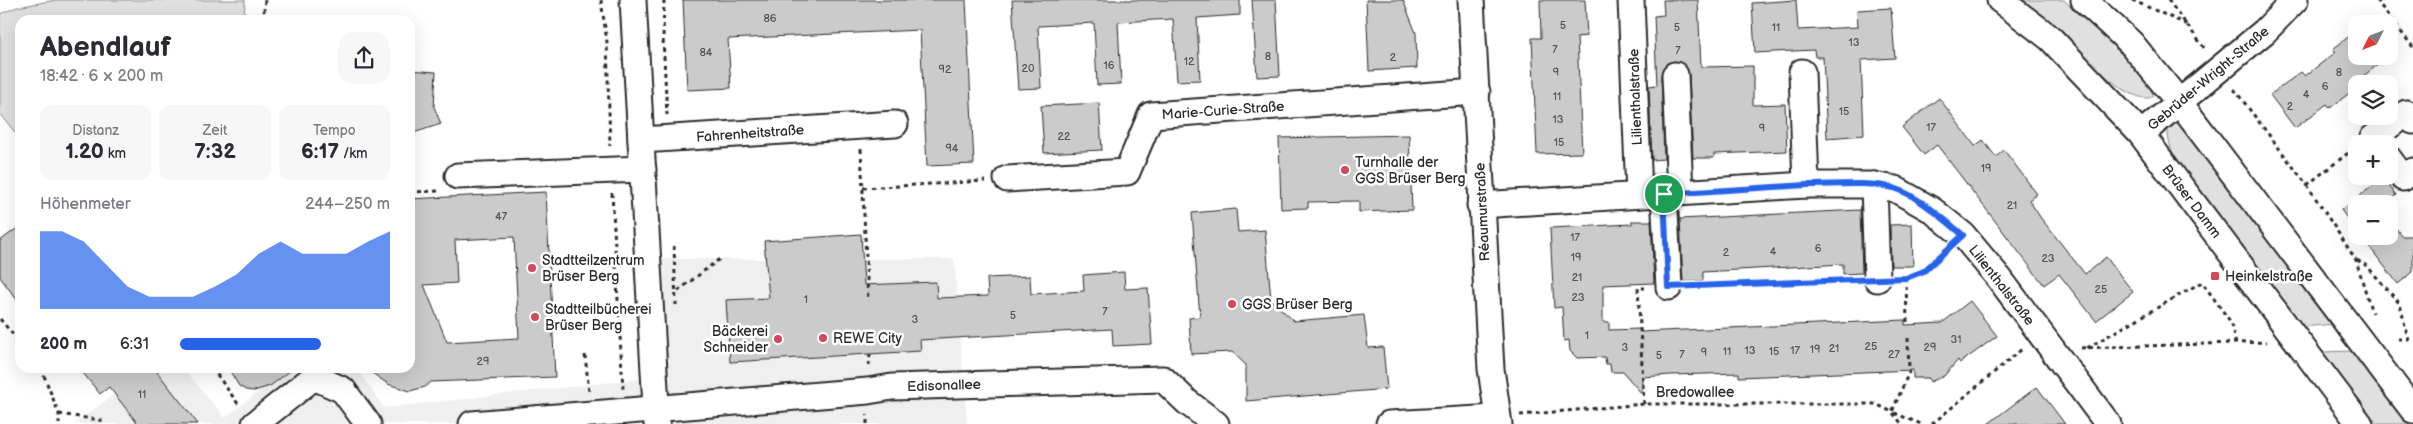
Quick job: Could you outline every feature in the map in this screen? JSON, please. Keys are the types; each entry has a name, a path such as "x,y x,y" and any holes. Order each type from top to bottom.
{"street":[{"path":"633,0 641,140 650,414"},
{"name":"Réaumurstraße","path":"1471,0 1477,92 1480,205 1491,370 1498,421"},
{"name":"Lilienthalstraße","path":"1632,0 1639,194"},
{"name":"Brüser Damm","path":"2000,0 2050,38 2141,134 2360,424"},
{"path":"2084,0 2131,43 2179,102 2413,410"},
{"name":"Gebrüder-Wright-Straße","path":"2141,134 2265,31 2295,0"},
{"path":"1802,72 1806,185"},
{"path":"1668,287 1675,74"},
{"name":"Marie-Curie-Straße","path":"1007,179 1127,172 1151,115 1477,92"},
{"path":"2376,135 2406,113 2413,121"},
{"name":"Fahrenheitstraße","path":"641,140 894,124"},
{"path":"458,176 642,169"},
{"path":"2398,171 2403,178 2413,171"},
{"name":"Lilienthalstraße","path":"1480,205 1806,185 1874,186 1895,189 1932,210 1963,235 1999,278 2108,424"},
{"path":"1874,186 1877,279"},
{"path":"249,417 314,377 343,390 368,424"},
{"name":"Edisonallee","path":"472,424 563,420 592,414 650,414 892,387 1163,379 1187,402 1216,424"},
{"path":"1389,424 1498,421"}],"path":[{"path":"264,15 265,0"},
{"path":"601,0 607,42 611,171 624,396 650,414"},
{"path":"664,0 663,38 668,138"},
{"path":"2132,0 2188,26"},
{"path":"2168,0 2306,185 2356,260 2375,320"},
{"path":"2376,0 2413,47"},
{"path":"859,126 868,301"},
{"path":"2306,185 2348,152"},
{"path":"863,188 1007,179"},
{"path":"1644,404 1638,288 1906,278 1924,271 1963,235"},
{"path":"674,245 676,307"},
{"path":"677,292 722,257"},
{"path":"2356,260 2368,266 2400,304 2411,339 2398,339"},
{"path":"1906,278 1908,325"},
{"path":"2087,348 2202,282 2230,321 2236,344"},
{"path":"0,320 15,337"},
{"path":"1932,424 2041,335"},
{"path":"1902,424 1892,412 1909,372 1908,338"},
{"path":"2076,348 2272,342"},
{"path":"585,355 592,414"},
{"path":"43,373 59,414 58,424"},
{"path":"216,373 249,417"},
{"name":"Bredowallee","path":"1498,421 1644,404 1876,404 1921,424"},
{"path":"59,414 106,421"}],"shaded area":[{"path":"56,0 245,0 244,15 15,15 15,132 0,113 0,14 17,7"},
{"path":"2021,0 2064,0 2130,63 2142,77 2153,97 2142,97 2128,92 2114,83 2052,24"},
{"path":"2175,122 2180,124 2333,324 2303,327 2177,162 2168,135 2168,126"},
{"path":"661,259 954,259 967,424 74,424 143,373 187,373 225,418 283,373 360,373 384,408 666,376"},
{"path":"2353,351 2409,424 2377,424 2322,352"}],"building":[{"path":"683,0 966,0 974,164 927,166 920,30 728,39 731,88 687,90"},
{"path":"1012,0 1240,0 1240,15 1197,18 1200,80 1177,81 1173,19 1118,22 1121,84 1097,85 1094,23 1038,26 1041,88 1018,89"},
{"path":"1252,0 1276,0 1280,76 1257,77"},
{"path":"1366,0 1403,0 1416,33 1417,68 1369,71"},
{"path":"1540,0 1585,0 1587,36 1577,37 1582,153 1537,154 1532,38 1541,38"},
{"path":"1663,0 1698,0 1701,67 1753,66 1753,105 1785,104 1787,151 1714,154 1714,158 1693,158 1689,74 1682,63 1674,61 1667,63 1661,75 1664,159 1652,160 1649,86 1657,85 1654,16 1664,15"},
{"path":"1796,0 1798,30 1858,27 1857,10 1891,8 1895,58 1861,60 1864,135 1827,138 1823,57 1815,57 1814,50 1755,53 1752,3"},
{"path":"2348,37 2348,65 2377,65 2365,75 2348,75 2348,94 2330,108 2327,104 2295,128 2270,95 2301,72 2305,76 2336,52 2333,49"},
{"path":"415,70 436,72 434,107 441,124 415,132"},
{"path":"1939,98 1975,146 1983,140 1996,157 2004,150 2037,194 2029,200 2040,217 2085,274 2106,257 2133,292 2096,321 2059,274 2044,285 1937,145 1924,155 1902,127"},
{"path":"1099,103 1102,150 1044,153 1041,106"},
{"name":"Turnhalle der GGS Brüser Berg","path":"1409,135 1412,210 1359,212 1359,201 1308,202 1308,208 1281,209 1279,138"},
{"path":"2374,185 2388,185 2396,195 2361,195"},
{"path":"546,192 555,377 431,382 425,387 410,391 388,384 372,373 415,373 415,199","holes":["514,237 519,338 447,342 424,285 457,283 455,240"]},
{"path":"2348,205 2348,219 2341,210"},
{"name":"GGS Brüser Berg","path":"1236,209 1238,232 1265,230 1271,300 1294,321 1364,315 1368,348 1383,347 1387,389 1246,401 1246,365 1232,352 1191,354 1189,318 1200,317 1192,213"},
{"path":"1860,210 1862,273 1843,274 1843,264 1703,272 1703,281 1683,282 1680,219"},
{"path":"1632,221 1651,221 1654,283 1603,285 1603,322 1609,322 1609,330 1640,329 1640,332 1905,320 1905,325 1942,323 1970,301 1997,336 1960,363 1958,360 1944,376 1930,382 1929,378 1913,378 1913,370 1739,377 1739,373 1671,375 1642,377 1642,394 1623,372 1611,372 1610,364 1606,364 1605,357 1577,358 1570,351 1569,340 1564,341 1562,307 1554,308 1550,228 1632,224"},
{"path":"1912,224 1913,266 1891,266 1890,225"},
{"path":"15,230 15,297 0,277 0,241"},
{"path":"2398,231 2402,236 2413,236 2413,272 2398,284 2368,245 2398,245"},
{"path":"861,234 864,285 936,282 937,298 988,296 987,278 1030,276 1031,294 1084,291 1083,275 1124,272 1125,289 1148,288 1152,344 1113,346 1112,329 920,340 921,351 730,362 726,300 769,298 764,241"},
{"path":"83,373 158,373 198,424 138,424 109,387 100,394"},
{"path":"231,373 287,373 270,386 254,391 246,390 239,386"},
{"path":"2037,387 2065,424 1988,424 2018,401"}],"place":[{"name":"Turnhalle der GGS Brüser Berg","path":"1345,170"},
{"name":"Stadtteilzentrum Brüser Berg","path":"532,268"},
{"name":"Heinkelstraße","path":"2215,276"},
{"name":"GGS Brüser Berg","path":"1232,304"},
{"name":"Stadtteilbücherei Brüser Berg","path":"535,317"},
{"name":"REWE City","path":"823,338"},
{"name":"Bäckerei Schneider","path":"778,339"}],"route":[{"path":"1806,185 1874,186 1895,189 1932,210 1963,235 1924,271 1906,278 1668,287 1664,194 1806,185"}]}
